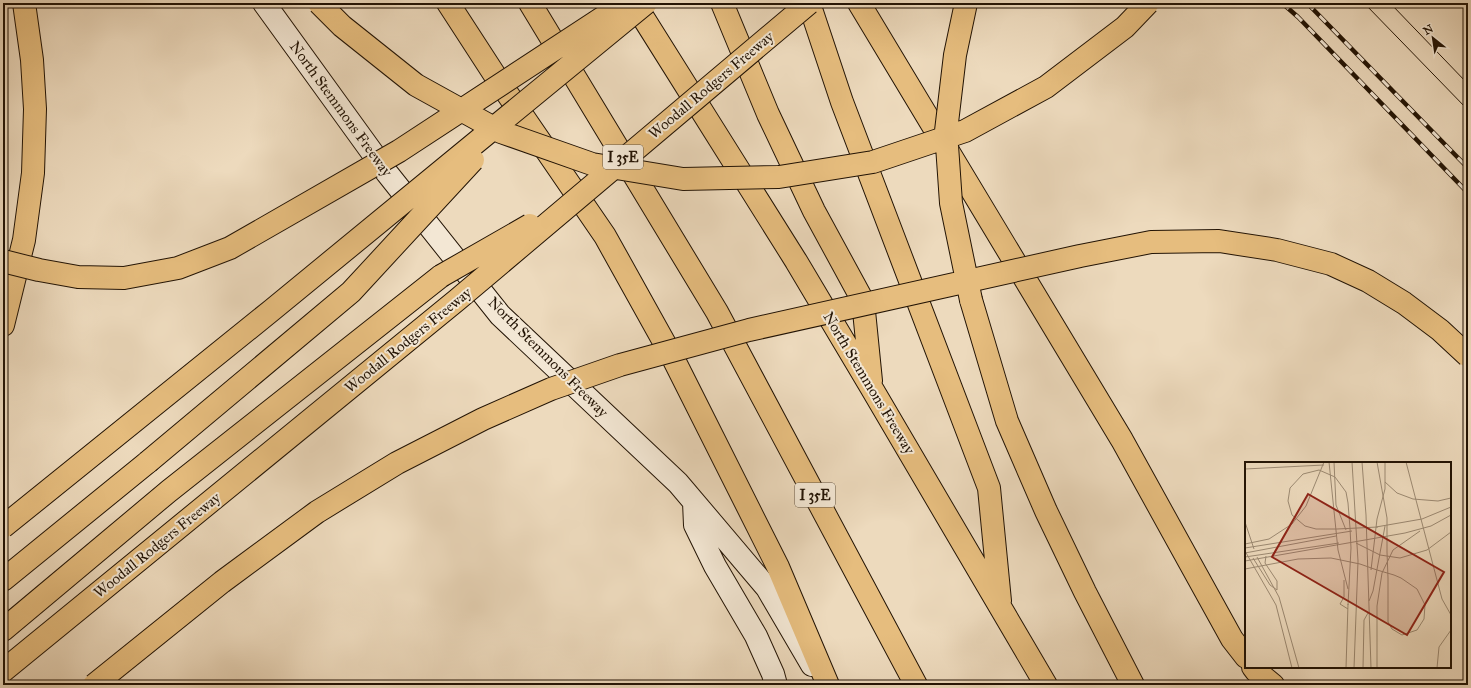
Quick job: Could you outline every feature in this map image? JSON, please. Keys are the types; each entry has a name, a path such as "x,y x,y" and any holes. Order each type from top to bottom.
{"highway":[{"path":"3,325 24,240 33,173 35,108 32,60 24,3"},
{"path":"319,3 342,26 416,85 501,132 592,164 683,179 779,177 873,162 965,131 1046,87 1125,27 1148,3"},
{"path":"448,3 496,77 605,236 674,360 778,567 828,685"},
{"name":"I 35E","path":"530,3 717,312 916,685"},
{"path":"3,261 39,270 78,277 124,278 178,268 230,248 399,151 625,3"},
{"name":"North Stemmons Freeway","path":"634,3 796,261 1001,607 1044,683"},
{"path":"3,527 646,3"},
{"path":"722,3 768,114 814,211 863,301 871,387"},
{"path":"809,3 842,102 990,488 1001,607"},
{"name":"Woodall Rodgers Freeway","path":"3,671 457,300 809,3"},
{"path":"859,3 1122,440 1232,639 1245,656"},
{"path":"966,3 955,55 946,131 951,203 971,300 1006,421 1046,511 1085,592 1133,685"},
{"path":"3,580 148,462 350,292 530,99"},
{"path":"3,630 169,491 441,276 580,197"},
{"path":"94,685 222,582 304,521 397,463 483,419 551,389 620,365 749,330 1080,256 1151,242 1219,241 1277,250 1331,264 1368,281 1404,303 1440,330 1468,356"},
{"path":"1254,668 1273,685"}],"main road":[{"name":"North Stemmons Freeway","path":"264,3 387,173 500,315 678,483 767,588 823,685"},
{"path":"694,502 695,526 715,566 756,636 773,674 776,685"}],"tram line":[{"path":"1364,3 1468,110"},
{"path":"1390,3 1468,84"}],"railway":[{"path":"1282,3 1298,17 1468,193"},
{"path":"1307,3 1468,168"}]}
